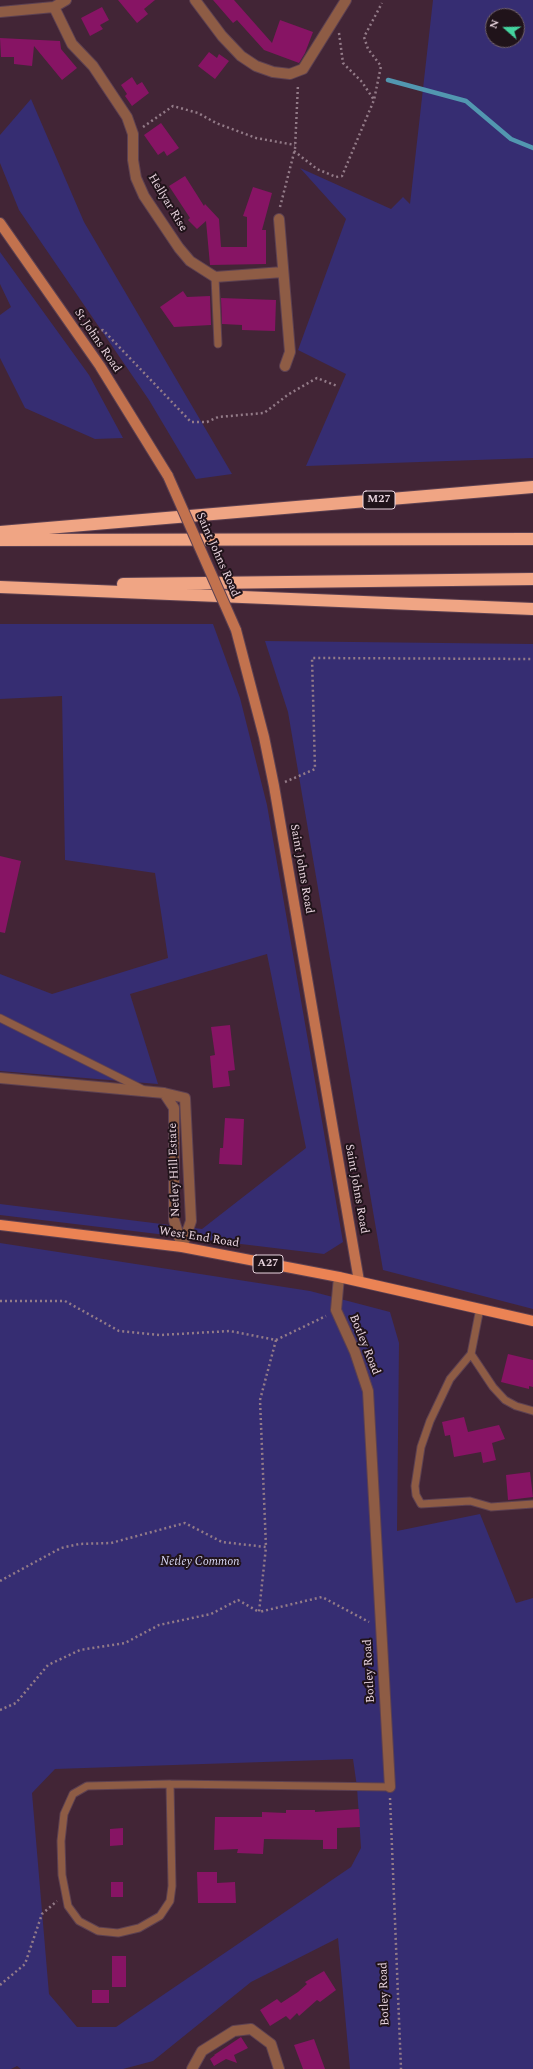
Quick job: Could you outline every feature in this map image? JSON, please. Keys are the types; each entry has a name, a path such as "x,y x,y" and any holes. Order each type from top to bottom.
{"highway":[{"name":"M27","path":"0,532 533,487"},
{"path":"0,540 533,539"},
{"path":"0,586 533,579"},
{"path":"0,586 533,609"}],"main road":[{"name":"St Johns Road","path":"0,223 80,338 168,476"},
{"name":"Saint Johns Road","path":"168,476 236,630 264,737 274,786 359,1281"},
{"name":"West End Road","path":"0,1225 182,1247 359,1281 533,1320"}],"street":[{"path":"0,12 54,7 66,0"},
{"path":"195,0 222,36 241,56 256,66 273,72 290,74 303,69 346,0"},
{"name":"Hellyar Rise","path":"54,7 72,44 93,66 127,117 133,134 133,160 136,178 144,196 182,252 190,261 215,277"},
{"path":"279,219 290,352 285,366"},
{"path":"215,277 283,272"},
{"name":"Netley Hill Estate","path":"0,1078 146,1091 164,1093 185,1098 191,1221 182,1247"},
{"name":"Netley Hill Estate","path":"164,1093 174,1108 174,1220 182,1247"},
{"name":"Botley Road","path":"338,1277 336,1310 355,1352 368,1391 390,1787"},
{"path":"192,2069 202,2050 234,2031 251,2029 271,2044 279,2069"}],"lane":[{"path":"215,277 218,344"},
{"path":"0,1018 146,1091"},
{"path":"480,1308 472,1354 450,1379 430,1421 421,1447 415,1486 416,1495 421,1504 470,1501 491,1507 533,1504"},
{"path":"472,1354 493,1387 505,1400 516,1406 533,1411"},
{"path":"170,1784 172,1886 170,1901 160,1916 139,1928 118,1933 98,1931 79,1921 68,1906 65,1895 62,1875 61,1841 64,1814 73,1794 87,1786 170,1784 390,1787"}],"path":[{"path":"294,151 317,169 336,177 342,176 374,100 382,66 368,49 364,37 382,3"},
{"path":"328,29 340,33 344,63 362,82 374,100"},
{"path":"279,219 278,215 295,145 298,84 296,72"},
{"path":"133,134 173,106 198,113 216,123 256,138 295,145"},
{"path":"80,338 103,330 191,422 207,422 218,417 264,413 289,394 317,378 337,386"},
{"path":"274,786 315,769 312,658 533,659"},
{"path":"0,1301 65,1301 119,1331 160,1335 230,1331 276,1340 336,1310"},
{"path":"259,1612 266,1547 260,1400 276,1340"},
{"path":"0,1581 61,1548 79,1544 111,1543 185,1523 222,1542 266,1547"},
{"path":"0,1710 16,1703 48,1665 80,1650 125,1643 159,1625 211,1614 238,1600 259,1612 322,1597 381,1627"},
{"name":"Botley Road","path":"390,1787 401,2069"},
{"path":"0,1985 25,1964 42,1914 65,1895"}],"green space":[{"path":"433,0 533,0 533,458 306,466 346,374 298,350 346,219 300,168 391,209 403,197 410,204"},
{"path":"31,99 84,222 232,474 196,479 149,400 19,210 0,163 0,135"},
{"path":"0,252 89,375 123,438 95,439 25,408 0,358 0,315 11,307 0,284"},
{"path":"0,624 213,624 240,698 267,805 343,1242 324,1254 0,1215 0,1204 202,1229 306,1148 267,954 130,994 158,1084 0,1071 0,974 52,994 168,958 155,873 65,860 62,696 0,699"},
{"path":"265,641 533,644 533,1309 383,1270 288,712"},
{"name":"Netley Common","path":"0,1243 310,1291 390,1312 399,1343 397,1531 480,1514 516,1603 533,1598 533,2069 350,2069 338,1938 251,1982 153,2061 123,2069 21,2069 17,2066 11,2069 0,2069","holes":["353,1759 357,1787 361,1848 351,1867 116,2027 77,2027 49,1994 32,1793 55,1769"]}],"building":[{"path":"118,0 155,0 144,9 148,14 137,23"},
{"path":"213,0 234,0 272,43 280,20 313,32 305,53 299,63 264,50 237,20 233,23"},
{"path":"102,7 109,20 100,25 103,29 90,36 81,18"},
{"path":"0,38 60,41 61,49 77,68 62,80 34,46 32,66 14,64 14,57 1,57"},
{"path":"209,52 217,58 219,54 229,61 215,79 198,66"},
{"path":"132,77 137,85 142,82 149,93 132,106 125,96 127,94 121,85"},
{"path":"161,123 179,148 167,156 164,151 158,155 144,135"},
{"path":"185,176 204,206 205,204 219,219 221,247 247,247 247,217 243,216 253,187 272,193 262,230 266,230 266,264 210,265 206,221 197,229 188,220 190,218 169,186"},
{"path":"183,291 187,297 210,296 211,325 174,327 160,307"},
{"path":"221,298 276,300 275,331 242,330 242,325 222,324"},
{"path":"0,856 21,861 5,933 0,932"},
{"path":"230,1025 235,1070 228,1071 230,1086 213,1088 210,1056 215,1055 211,1027"},
{"path":"225,1118 244,1119 242,1165 219,1164 220,1148 223,1148"},
{"path":"508,1354 533,1360 533,1387 529,1386 529,1389 501,1382"},
{"path":"464,1417 468,1432 499,1425 505,1439 492,1443 496,1460 483,1463 481,1452 454,1457 450,1435 445,1436 442,1422"},
{"path":"530,1472 533,1497 508,1500 506,1475"},
{"path":"359,1809 360,1827 337,1828 337,1849 323,1849 323,1840 264,1839 263,1854 237,1853 238,1849 214,1850 215,1817 262,1817 262,1812 286,1813 286,1810 315,1810 315,1812"},
{"path":"123,1828 123,1845 110,1846 110,1829"},
{"path":"197,1872 217,1872 217,1883 235,1882 236,1903 198,1903"},
{"path":"111,1882 123,1882 123,1897 111,1897"},
{"path":"112,1956 126,1956 126,1987 112,1987"},
{"path":"324,1971 336,1990 320,2002 317,2000 299,2016 297,2013 290,2020 286,2016 270,2026 260,2010 277,1999 281,2003 298,1992 307,1984 305,1982"},
{"path":"92,1990 109,1990 109,2003 92,2003"},
{"path":"241,2037 248,2048 234,2055 237,2063 226,2059 214,2066 210,2059"},
{"path":"314,2039 325,2069 303,2069 294,2045"}],"waterway":[{"path":"388,80 466,101 511,139 533,148"}]}
